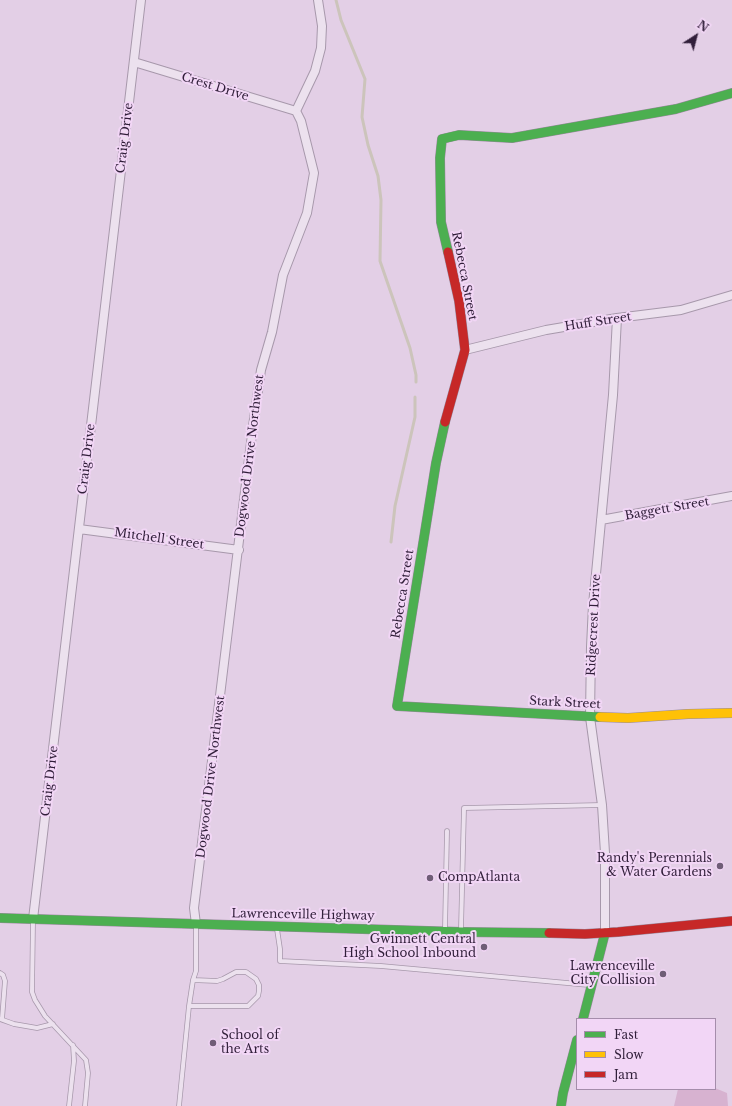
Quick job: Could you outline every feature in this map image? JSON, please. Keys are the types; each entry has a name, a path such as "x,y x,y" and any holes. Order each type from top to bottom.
{"street":[{"name":"Craig Drive","path":"33,919 141,0"},
{"path":"296,111 315,71 320,48 322,26 318,0"},
{"name":"Crest Drive","path":"134,62 296,111"},
{"name":"Rebecca Street","path":"397,706 436,463 447,413 465,350 459,301 441,222 440,158 442,139 459,135 512,138 676,109 732,93"},
{"name":"Dogwood Drive Northwest","path":"196,924 194,908 261,370 272,332 283,275 307,213 314,173 301,121 296,111"},
{"name":"Huff Street","path":"465,350 546,330 617,318 682,310 732,295"},
{"name":"Ridgecrest Drive","path":"606,932 605,853 602,805 590,717 591,636 613,388 617,318"},
{"name":"Baggett Street","path":"601,520 732,496"},
{"name":"Mitchell Street","path":"79,529 238,550"},
{"name":"Stark Street","path":"397,706 628,718 732,713"},
{"name":"Lawrenceville Highway","path":"0,918 461,932 585,934 732,921"},
{"path":"583,1018 593,986 606,932"},
{"path":"561,1106 563,1093 573,1066 576,1046"}],"lane":[{"path":"461,932 464,808 602,805"},
{"path":"444,931 447,831"},
{"path":"33,919 32,992 45,1016 86,1060 88,1073 85,1106"},
{"path":"179,1106 189,1006 196,970 196,924"},
{"path":"276,926 280,949 280,961 381,966 593,986"},
{"path":"189,1006 248,1006 258,996 259,991 256,979 251,975 241,972 236,972 217,981 193,980"},
{"path":"0,973 3,975 5,981 1,1019 14,1024 37,1028 52,1024"},
{"path":"69,1106 74,1061 73,1045"}],"shaded area":[{"path":"716,1088 727,1093 728,1106 674,1106 678,1090 716,1090"}],"waterway":[{"path":"336,0 341,20 365,79 362,117 368,145 378,176 381,200 380,261 410,348 416,375 416,382"},
{"path":"391,542 395,506 415,417 415,397"}],"traffic: fast":[{"path":"448,252 441,222 440,158 442,139 459,135 512,138 676,109 732,93"},
{"path":"445,422 436,463 397,706 600,717"},
{"path":"0,918 461,932 549,933"},
{"path":"583,1018 605,933"},
{"path":"561,1106 576,1044"}],"traffic: slow":[{"path":"600,717 628,718 732,713"}],"traffic: jam":[{"path":"445,422 465,350 459,301 448,252"},
{"path":"549,933 585,934 618,932 732,921"}],"place":[{"name":"Randy's Perennials & Water Gardens","path":"720,866"},
{"name":"CompAtlanta","path":"430,878"},
{"name":"Gwinnett Central High School Inbound","path":"484,947"},
{"name":"Lawrenceville City Collision","path":"663,974"},
{"name":"School of the Arts","path":"213,1043"}]}
